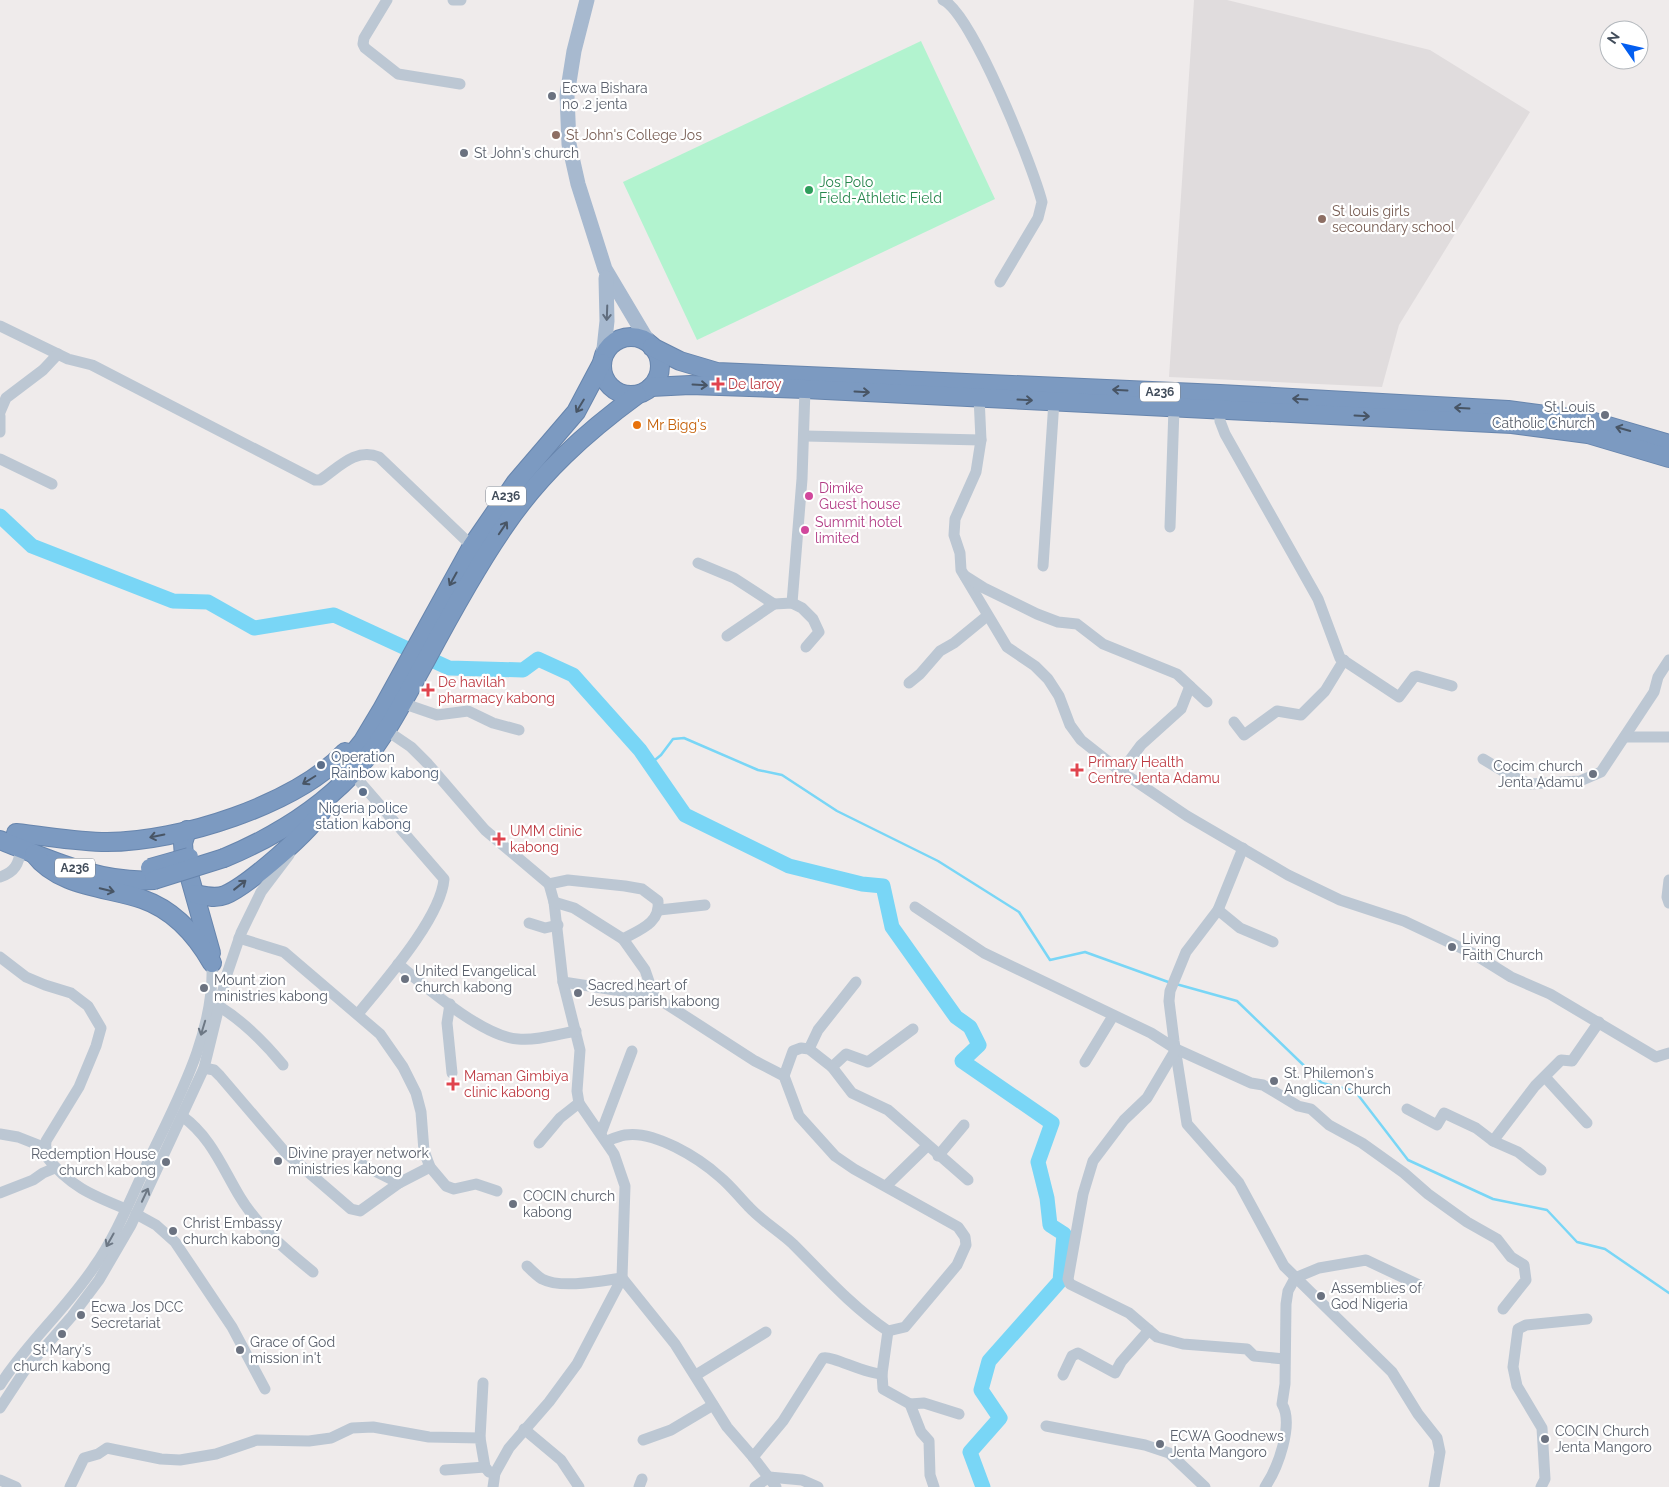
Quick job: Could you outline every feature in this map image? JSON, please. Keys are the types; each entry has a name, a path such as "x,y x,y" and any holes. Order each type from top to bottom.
{"highway":[{"name":"A236","path":"14,841 75,868 118,879 152,874 221,853 288,826 332,793 353,774 386,730 402,703 412,671 472,546 516,482 576,412 614,343 625,338 638,338 693,366 717,372 1220,402 1534,425 1588,434 1669,458"},
{"path":"644,391 659,371 657,354 651,345"},
{"name":"A236","path":"603,360 603,375 609,385 619,393 690,385 1174,408 1220,402 1538,413 1599,423 1669,444"},
{"name":"A236","path":"427,642 499,534 531,490 572,446 644,391"},
{"name":"A236","path":"221,853 263,829 316,792 354,753 381,711 412,671"},
{"path":"14,841 105,842 143,839 187,830 238,815 266,804 311,779 342,756 381,711"},
{"path":"195,894 219,897 233,891 270,862 312,824 321,813 332,793"},
{"path":"187,830 182,849 212,963"},
{"name":"A236","path":"14,841 111,866 152,874"},
{"path":"14,841 48,869 58,874 83,884 143,899 166,911 192,933 212,963"}],"main road":[{"path":"587,0 570,74 566,116 569,144 578,184 605,269 608,306 603,360"},
{"path":"605,269 651,345"}],"street":[{"path":"387,0 364,38 363,44 365,48 398,74 460,84"},
{"path":"453,0 461,0"},
{"path":"943,0 954,8 974,38 992,75 1042,202 1038,218 1000,282"},
{"path":"0,326 58,354 80,363 92,365 315,480 320,480 355,455 372,454 379,457 472,546"},
{"path":"0,412 6,398 43,370 58,354"},
{"path":"792,603 805,436 805,389"},
{"path":"979,398 981,440 976,472 955,519 954,535 964,575 1007,647 1022,655 1048,680 1059,696 1070,725 1080,740 1121,772 1187,816 1310,886 1340,900 1404,921 1474,954 1511,977 1550,994 1656,1057 1668,1055"},
{"path":"1043,566 1054,401"},
{"path":"1220,402 1220,421 1225,434 1318,599 1340,658 1399,696 1414,677 1417,676 1452,686"},
{"path":"1170,527 1174,408"},
{"path":"0,416 0,432"},
{"path":"805,436 981,440"},
{"path":"0,459 52,484"},
{"path":"698,564 734,578 774,604"},
{"path":"964,575 984,588 1037,614 1058,622 1076,624 1103,644 1177,674 1206,702"},
{"path":"728,636 774,604 792,603 802,608 813,619 819,632 806,647"},
{"path":"909,684 940,651 954,643 987,616"},
{"path":"1234,722 1244,735 1277,711 1301,715 1325,691 1344,660"},
{"path":"1483,758 1508,774 1530,784 1580,781 1601,772 1654,692 1658,678 1669,660"},
{"path":"1121,772 1142,746 1181,709 1190,686"},
{"path":"402,703 437,715 468,711 494,723 519,730"},
{"path":"386,730 411,747 485,830 548,884 554,902 558,925 563,982 580,1050 577,1091 579,1103 614,1154 625,1186 622,1278 577,1364 549,1402 490,1470 445,1470"},
{"path":"1625,737 1669,737"},
{"path":"353,774 444,879 444,890 426,923 398,964 358,1014"},
{"path":"0,1385 22,1355 62,1310 96,1266 131,1211 182,1116 204,1068 227,974 239,938 261,892 312,824"},
{"path":"0,877 14,870 20,859 14,841"},
{"path":"1243,848 1218,910 1186,952 1170,991 1169,1001 1187,1124 1238,1183 1284,1266 1344,1322 1392,1372 1418,1414 1437,1438 1440,1452 1434,1487"},
{"path":"548,884 568,880 642,889 658,901 659,910 657,916 649,925 623,939"},
{"path":"1669,880 1667,897 1669,902"},
{"path":"554,902 574,908 623,939 644,970 654,996"},
{"path":"659,910 705,905"},
{"path":"915,907 984,953 1069,992 1113,1016 1151,1033 1176,1049 1251,1083 1263,1085 1298,1106 1311,1109 1329,1125 1362,1144 1404,1173 1428,1194 1467,1222 1497,1239 1511,1257 1524,1265 1526,1280 1503,1309"},
{"path":"1218,910 1240,928 1273,942"},
{"path":"529,923 545,928 558,925"},
{"path":"239,938 284,952 380,1034 402,1067 416,1093 421,1112 424,1151 430,1167 446,1186 454,1189 476,1184 497,1191"},
{"path":"0,957 26,977 44,985 71,993 88,1006 101,1028 96,1046 79,1087 46,1141 45,1155 55,1168 81,1191 131,1211 156,1226 175,1242 232,1327 265,1389"},
{"path":"0,1408 25,1370 72,1316 99,1280 131,1211 192,1065 211,1001 213,988 212,963"},
{"path":"398,964 450,1004 503,1037 520,1040 576,1031"},
{"path":"563,982 654,996 755,1061 784,1076 799,1116 835,1156 854,1169 958,1227 965,1236 966,1245 957,1265 905,1327 888,1331"},
{"path":"809,1049 818,1030 856,982"},
{"path":"450,1004 447,1023 452,1073"},
{"path":"220,1007 236,1017 269,1048 283,1066"},
{"path":"1085,1062 1113,1016"},
{"path":"1493,1141 1522,1102 1561,1060 1572,1061 1599,1022"},
{"path":"832,1067 846,1054 868,1062 913,1029"},
{"path":"784,1076 796,1049 809,1049 832,1067 852,1093 888,1110 938,1156 968,1180"},
{"path":"1176,1049 1146,1098 1124,1120 1093,1161 1083,1194 1076,1243 1068,1272 1070,1284 1130,1313 1157,1337 1183,1344 1247,1349 1254,1356 1284,1359"},
{"path":"604,1137 632,1051"},
{"path":"204,1068 214,1070 285,1152 351,1209 360,1211 400,1183 430,1167"},
{"path":"1545,1077 1587,1123"},
{"path":"539,1143 560,1118 579,1103"},
{"path":"1407,1109 1437,1125 1444,1113 1476,1128 1493,1141 1518,1152 1541,1170"},
{"path":"182,1116 198,1127 209,1141 240,1198 253,1214 286,1251 313,1272"},
{"path":"938,1156 964,1125"},
{"path":"0,1134 18,1136 46,1148"},
{"path":"604,1137 625,1135 653,1139 703,1164 731,1187 749,1208 792,1243 843,1294 888,1331"},
{"path":"886,1186 927,1146"},
{"path":"363,1165 400,1183"},
{"path":"0,1193 33,1180 43,1172 55,1168"},
{"path":"1265,1487 1280,1462 1283,1449 1287,1413 1282,1404 1285,1384 1286,1304 1288,1291 1295,1278 1319,1268 1366,1260 1418,1285"},
{"path":"527,1266 544,1280 556,1283 580,1283 622,1278"},
{"path":"622,1278 675,1344 696,1375 726,1427 754,1457 776,1487"},
{"path":"1541,1487 1544,1479 1542,1428 1518,1386 1513,1368 1518,1329 1526,1324 1587,1319"},
{"path":"1063,1375 1072,1356 1078,1353 1115,1373 1121,1362 1149,1330"},
{"path":"888,1331 882,1374 883,1389 910,1404 924,1403 959,1414"},
{"path":"696,1375 766,1332"},
{"path":"754,1457 783,1420 823,1358 831,1358 868,1373 882,1374"},
{"path":"483,1384 480,1438 493,1487"},
{"path":"910,1404 921,1432 930,1442 930,1475 934,1487"},
{"path":"644,1440 671,1430 713,1405"},
{"path":"70,1487 84,1458 98,1454 108,1448 161,1459 180,1460 216,1454 257,1440 309,1441 331,1438 352,1428 372,1426 429,1437 480,1438"},
{"path":"1046,1426 1144,1445 1169,1453 1205,1487"},
{"path":"524,1429 560,1460 579,1487"},
{"path":"755,1487 769,1477 802,1480 818,1487"},
{"path":"0,1480 16,1487"}],"shaded area":[{"name":"St louis girls secoundary school","path":"1194,0 1227,0 1430,50 1530,112 1399,325 1382,387 1169,377"}],"green space":[{"name":"Jos Polo Field-Athletic Field","path":"921,41 995,199 697,340 623,182"}],"waterway":[{"path":"0,516 32,546 173,601 208,602 254,628 334,615 449,668 523,670 538,659 573,675 640,750 685,815 789,866 862,884 883,886 892,927 956,1017 970,1027 979,1045 962,1061 1052,1123 1038,1162 1047,1198 1050,1225 1064,1234 1060,1281 989,1361 981,1390 1000,1418 970,1452 983,1487"},
{"path":"650,764 661,755 673,739 684,738 758,770 782,775 837,811 938,861 1019,912 1050,960 1085,952 1171,983"},
{"path":"1176,984 1237,1001 1322,1083 1355,1091 1408,1160 1493,1199 1547,1210 1577,1242 1605,1249 1669,1293"}],"place":[{"name":"Ecwa Bishara no .2 jenta","path":"552,96"},
{"name":"St John's College Jos","path":"556,135"},
{"name":"St John's church","path":"464,153"},
{"name":"Jos Polo Field-Athletic Field","path":"809,190"},
{"name":"St louis girls secoundary school","path":"1322,219"},
{"name":"De laroy","path":"718,384"},
{"name":"St Louis Catholic Church","path":"1605,415"},
{"name":"Mr Bigg's","path":"637,425"},
{"name":"Dimike Guest house","path":"809,496"},
{"name":"Summit hotel limited","path":"805,530"},
{"name":"De havilah pharmacy kabong","path":"428,690"},
{"name":"Operation Rainbow kabong","path":"321,765"},
{"name":"Primary Health Centre Jenta Adamu","path":"1077,770"},
{"name":"Cocim church Jenta Adamu","path":"1593,774"},
{"name":"Nigeria police station kabong","path":"363,792"},
{"name":"UMM clinic kabong","path":"499,839"},
{"name":"Living Faith Church","path":"1452,947"},
{"name":"United Evangelical church kabong","path":"405,979"},
{"name":"Mount zion ministries kabong","path":"204,988"},
{"name":"Sacred heart of Jesus parish kabong","path":"578,993"},
{"name":"St. Philemon's Anglican Church","path":"1274,1081"},
{"name":"Maman Gimbiya clinic kabong","path":"453,1084"},
{"name":"Divine prayer network ministries kabong","path":"278,1161"},
{"name":"Redemption House church kabong","path":"166,1162"},
{"name":"COCIN church kabong","path":"513,1204"},
{"name":"Christ Embassy church kabong","path":"173,1231"},
{"name":"Assemblies of God Nigeria","path":"1321,1296"},
{"name":"Ecwa Jos DCC Secretariat","path":"81,1315"},
{"name":"St Mary's church kabong","path":"62,1334"},
{"name":"Grace of God mission in't","path":"240,1350"},
{"name":"COCIN Church Jenta Mangoro","path":"1545,1439"},
{"name":"ECWA Goodnews Jenta Mangoro","path":"1160,1444"}]}
